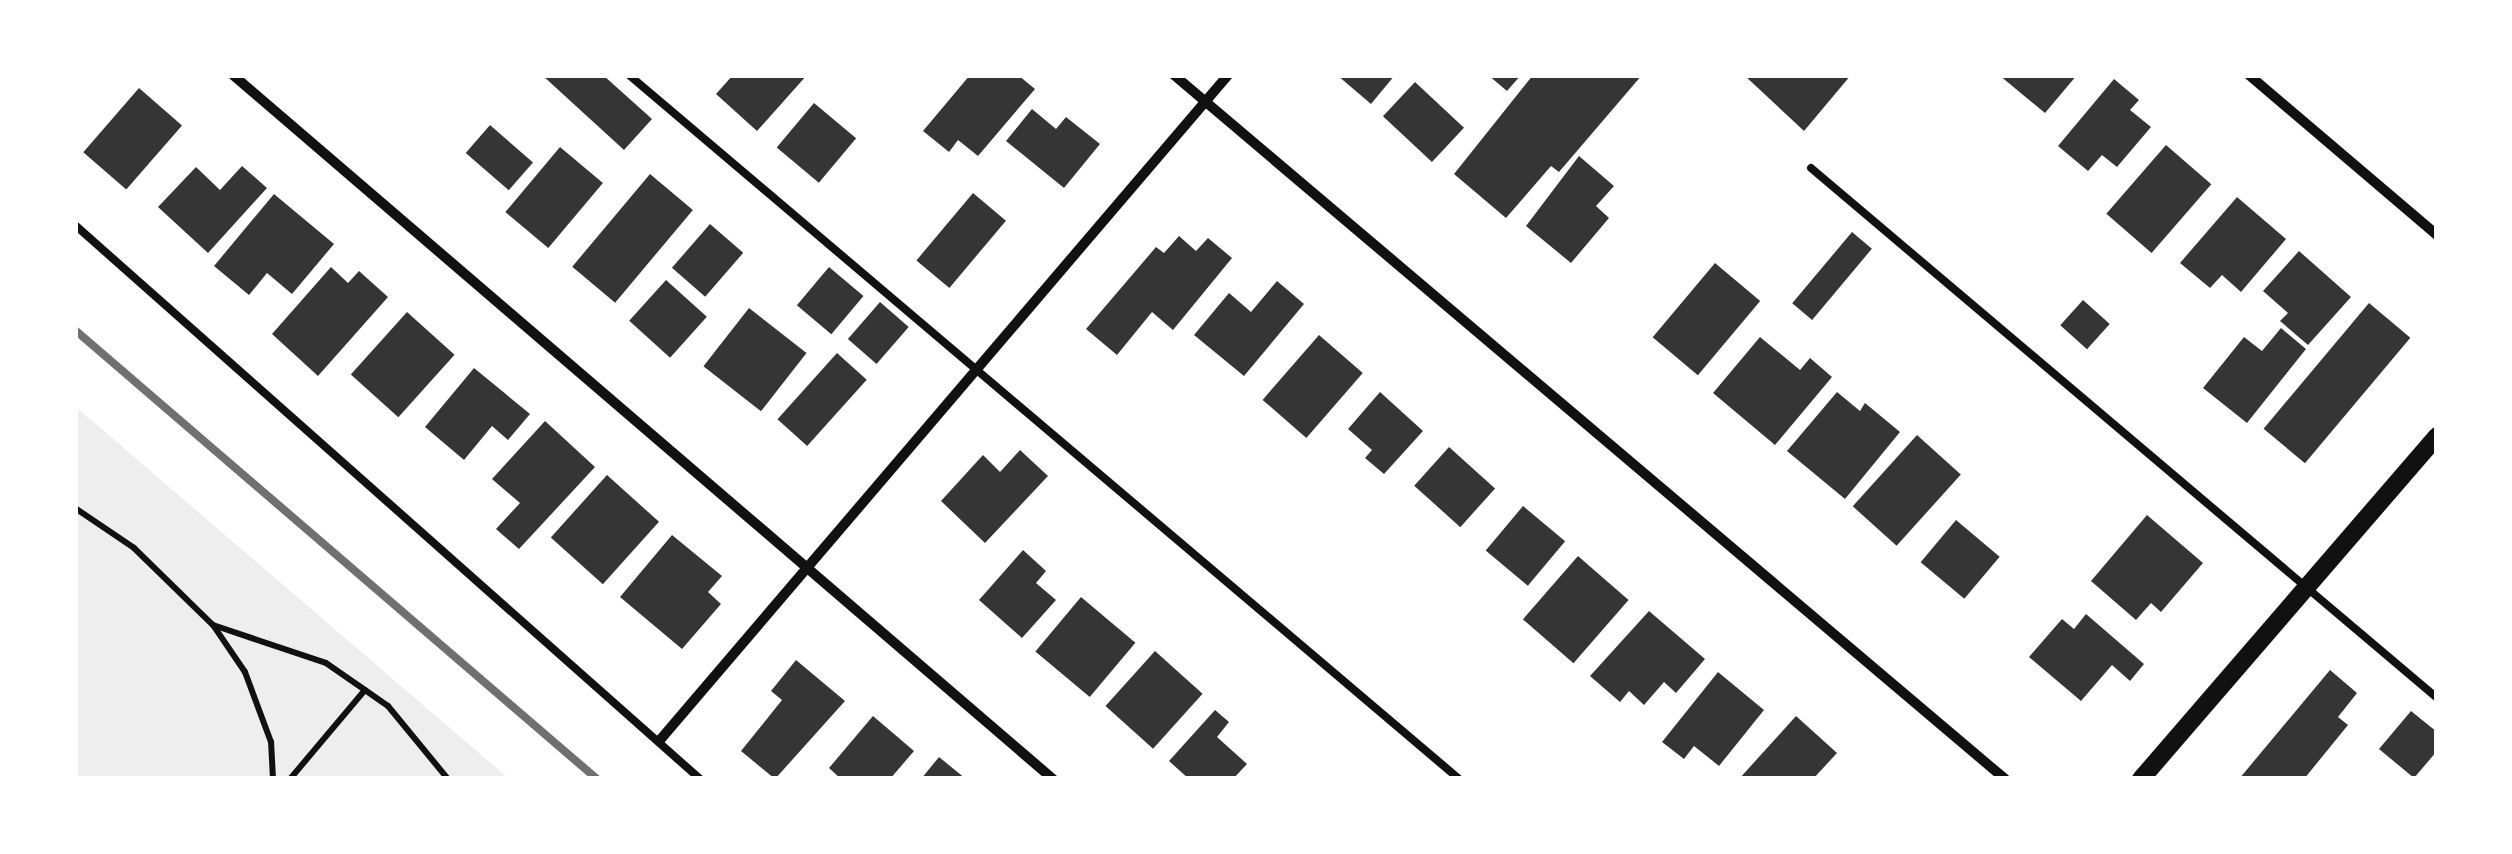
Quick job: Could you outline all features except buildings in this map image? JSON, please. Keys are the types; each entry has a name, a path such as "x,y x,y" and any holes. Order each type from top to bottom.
{"street":[{"path":"233,75 1054,779"},
{"path":"1174,75 2004,779"},
{"path":"660,740 1228,75"},
{"path":"2249,75 2437,235"},
{"path":"2141,779 2437,436"}],"lane":[{"path":"630,75 1458,779"},
{"path":"1811,168 2437,698"},
{"path":"75,225 700,779"}],"path":[{"path":"75,508 134,548 213,625 245,672 271,742 273,779"},
{"path":"213,625 326,663 388,706 448,779"},
{"path":"290,779 365,690"}],"shaded area":[{"path":"75,406 509,779 75,779"}],"railway":[{"path":"75,330 597,779"}]}
